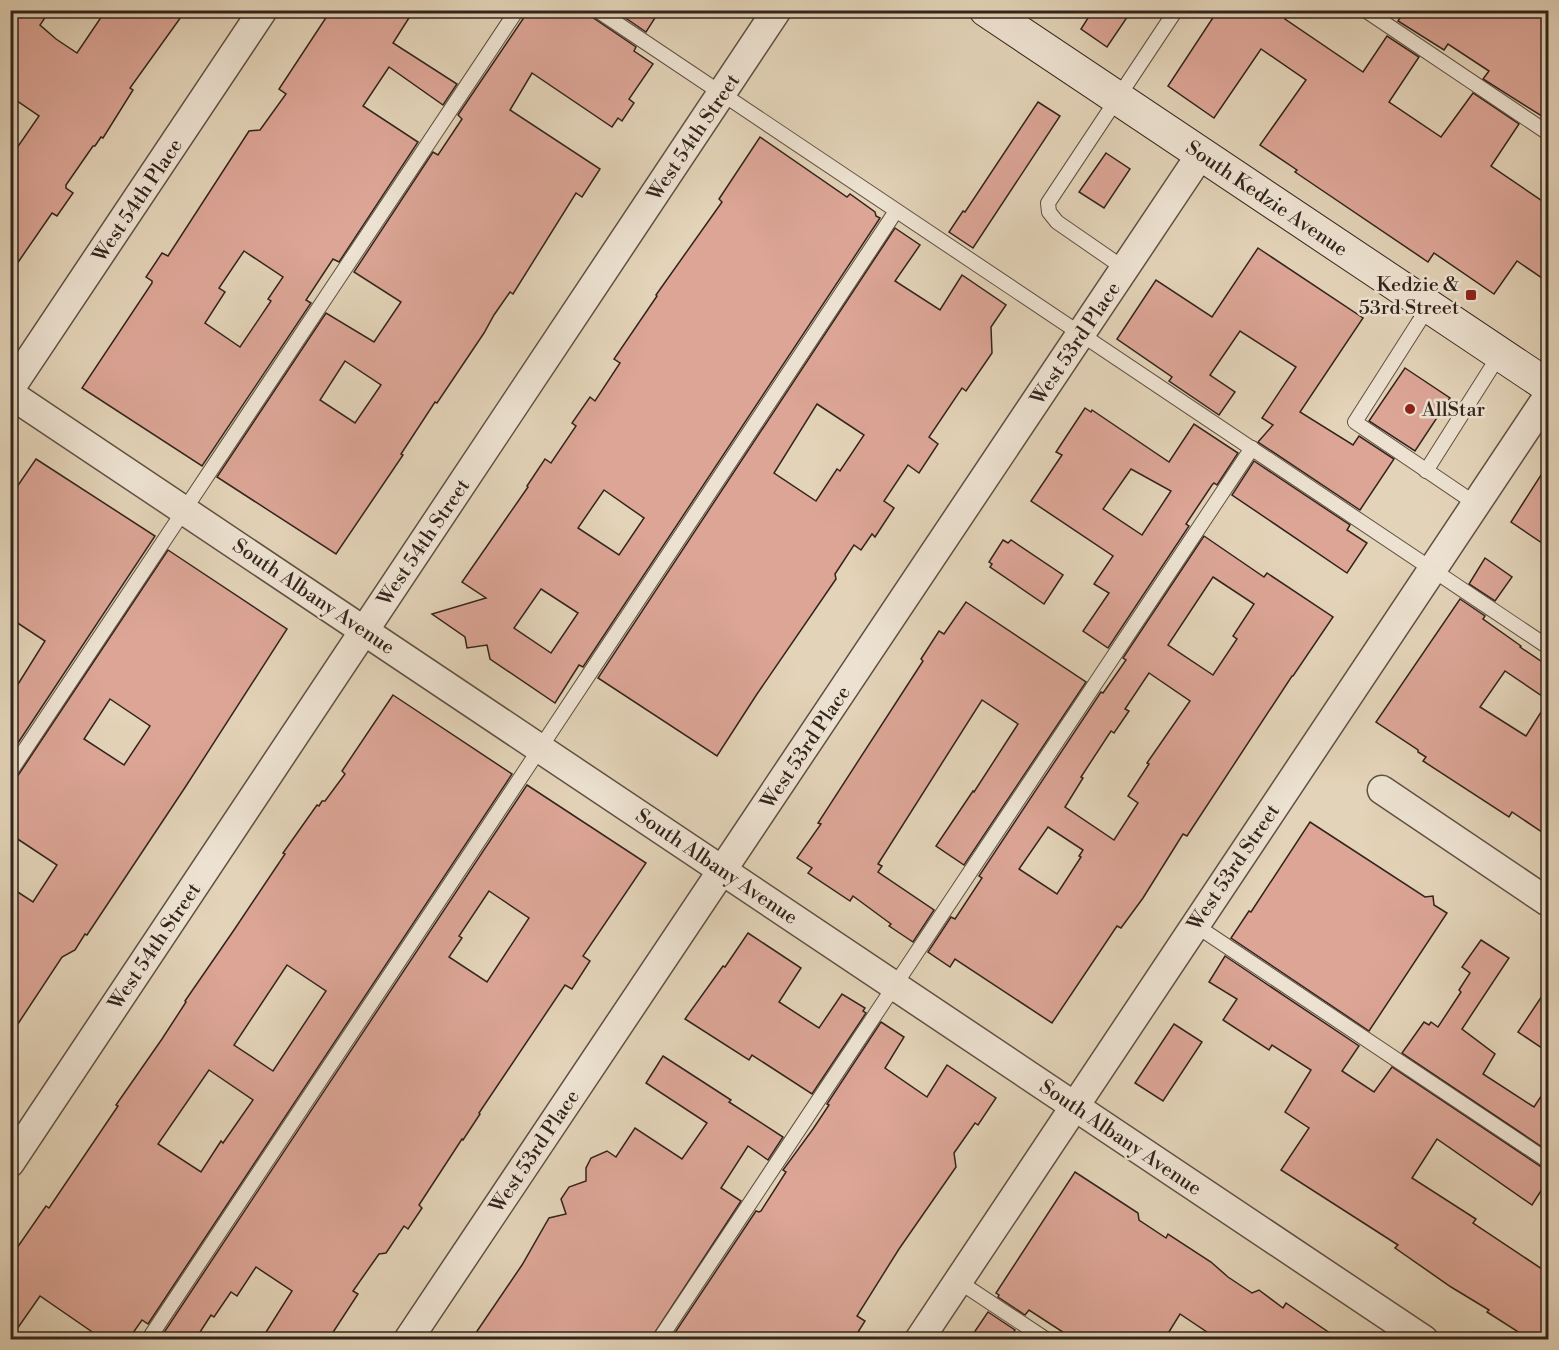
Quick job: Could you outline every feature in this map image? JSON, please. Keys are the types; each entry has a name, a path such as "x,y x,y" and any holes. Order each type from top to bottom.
{"main road":[{"name":"South Kedzie Avenue","path":"986,10 1548,386"}],"street":[{"name":"West 54th Place","path":"10,391 263,10"},
{"name":"West 54th Street","path":"10,1163 777,10"},
{"name":"West 53rd Place","path":"408,1340 1201,154"},
{"name":"South Albany Avenue","path":"10,391 184,510 1424,1340"},
{"name":"West 53rd Street","path":"919,1340 1548,396"},
{"path":"1382,790 1548,902"}],"lane":[{"path":"10,772 517,10"},
{"path":"597,10 1548,646"},
{"path":"1125,269 1057,222 1049,212 1048,203 1176,10"},
{"path":"1365,10 1548,133"},
{"path":"148,1340 897,211"},
{"path":"1429,306 1355,422 1476,504"},
{"path":"1426,471 1500,354"},
{"path":"659,1340 1252,448"},
{"path":"1195,925 1548,1161"},
{"path":"958,1281 1047,1340"}],"building":[{"path":"20,10 50,10 40,25 77,53 106,10 186,10 130,88 133,90 103,138 101,137 93,146 66,185 66,188 73,193 57,216 52,213 10,274 10,158 39,116 10,96 10,25"},
{"path":"331,10 414,10 393,43 457,84 443,105 389,67 363,106 418,142 339,262 333,259 306,300 311,303 202,466 82,388 152,283 146,277 162,253 168,256 249,131 260,130 286,94 279,89","holes":["244,251 283,277 268,299 271,301 240,347 205,323 225,292 219,288"]},
{"path":"529,10 588,10 592,17 636,47 634,51 653,64 629,99 634,103 622,121 618,118 612,127 532,73 510,110 600,169 582,197 576,193 513,294 510,292 494,315 336,554 217,477 326,313 374,342 401,302 354,272 433,152 438,155 462,119 458,115","holes":["345,361 381,385 355,423 320,400"]},
{"path":"614,10 660,10 646,32"},
{"path":"1093,10 1132,10 1107,47 1081,29"},
{"path":"1218,10 1291,10 1285,19 1363,72 1387,36 1419,57 1389,102 1441,137 1473,93 1519,124 1491,166 1548,205 1548,282 1517,261 1494,294 1434,253 1428,262 1295,172 1297,170 1260,145 1306,80 1261,49 1214,118 1168,86"},
{"path":"1405,10 1548,10 1548,120 1483,79 1489,71 1448,44 1444,50 1398,21"},
{"path":"1038,102 1060,116 973,248 949,232 963,211 965,212"},
{"path":"760,137 847,197 850,194 880,218 583,667 579,665 555,703 490,659 487,645 467,648 465,637 432,614 486,598 462,582 545,459 551,463 576,426 572,423 590,397 595,401 620,363 614,359 722,202 719,199","holes":["604,490 644,518 619,555 578,528","541,589 578,613 551,653 514,628"]},
{"path":"1106,153 1130,169 1104,208 1079,192"},
{"path":"895,228 920,245 895,281 940,310 962,275 1006,305 991,327 992,353 966,391 962,388 929,437 938,444 919,473 908,465 884,501 894,508 875,537 872,534 861,550 854,545 835,574 836,579 717,756 598,678","holes":["817,404 864,435 840,471 837,469 816,501 774,473"]},
{"path":"1258,248 1363,318 1300,412 1353,445 1359,436 1394,459 1360,510 1258,442 1273,425 1262,418 1296,367 1240,331 1210,375 1235,392 1219,415 1169,381 1172,377 1117,339 1156,280 1212,317"},
{"name":"AllStar","path":"1405,368 1450,398 1415,451 1369,421"},
{"path":"1085,408 1091,412 1092,410 1169,462 1194,424 1238,453 1217,485 1214,483 1212,485 1186,524 1189,526 1108,648 1083,631 1109,593 1094,584 1113,556 1031,501 1062,455 1056,452","holes":["1131,469 1171,491 1142,535 1103,509"]},
{"path":"36,459 155,536 10,755 10,697 45,641 10,618 10,497"},
{"path":"1254,461 1350,525 1347,530 1367,543 1347,573 1232,495"},
{"path":"1548,464 1548,547 1511,522"},
{"path":"1204,536 1264,577 1267,573 1333,617 1187,836 1183,834 1143,898 1121,928 1117,926 1052,1023 955,959 950,967 928,952 951,917 955,919 982,878 979,876 1101,692 1103,693 1126,660 1123,658","holes":["1213,577 1254,604 1233,636 1237,639 1213,675 1168,645","1149,673 1190,701 1147,763 1149,764 1128,796 1138,803 1114,840 1065,807 1083,778 1081,777 1111,731 1114,733 1129,711 1125,709","1048,827 1083,850 1079,856 1081,857 1057,894 1019,869"]},
{"path":"1003,540 1008,543 1011,540 1063,575 1044,604 990,567 992,564 989,562"},
{"path":"168,550 287,629 87,935 85,934 75,950 62,957 10,1036 10,887 33,902 57,865 10,834 10,781 17,777","holes":["110,699 150,726 124,765 84,739"]},
{"path":"1485,558 1512,577 1495,601 1469,584"},
{"path":"1460,599 1485,616 1483,619 1548,666 1548,700 1505,671 1480,707 1526,736 1548,701 1548,836 1512,812 1509,817 1423,761 1426,757 1418,750 1376,722"},
{"path":"966,602 1086,682 964,865 936,846 1018,724 982,700 878,864 882,866 878,872 934,910 913,942 889,926 891,924 853,896 850,901 808,873 812,868 797,858 821,824 818,823 923,661 921,659 939,631 944,634"},
{"path":"393,695 512,774 148,1324 142,1320 128,1340 104,1340 40,1296 10,1339 10,1258 46,1206 49,1208 118,1106 116,1105 285,854 283,853 317,805 325,801 345,774 342,771","holes":["287,965 326,991 273,1071 234,1045","209,1070 253,1100 223,1143 221,1141 201,1172 158,1144"]},
{"path":"527,785 646,863 583,956 590,961 572,989 565,985 419,1205 422,1208 408,1229 404,1226 386,1253 379,1254 353,1291 358,1294 328,1340 261,1340 292,1291 256,1267 237,1296 231,1292 214,1317 211,1315 195,1340 172,1340 163,1334","holes":["489,891 529,918 487,982 449,957 462,938 459,936"]},
{"path":"1310,822 1425,897 1433,896 1434,905 1447,913 1369,1031 1231,938 1249,911 1251,912"},
{"path":"748,933 801,968 779,1002 819,1028 842,994 865,1008 863,1011 866,1013 812,1094 752,1055 749,1060 685,1019"},
{"path":"1481,940 1509,958 1462,1029 1495,1054 1483,1074 1534,1107 1548,1086 1548,1151 1402,1053 1424,1022 1429,1025 1431,1022 1438,1027 1461,992 1459,990 1470,973 1462,967"},
{"path":"1225,956 1359,1046 1342,1071 1374,1092 1392,1067 1548,1170 1548,1180 1532,1205 1437,1139 1412,1178 1476,1219 1473,1223 1548,1273 1548,1340 1531,1340 1487,1312 1489,1310 1395,1248 1398,1245 1281,1170 1309,1128 1285,1112 1311,1070 1272,1045 1269,1050 1223,1020 1237,999 1209,982"},
{"path":"1548,987 1548,1052 1518,1032"},
{"path":"881,1022 904,1037 885,1068 927,1097 947,1065 996,1098 978,1125 975,1123 954,1153 956,1167 899,1249 857,1316 865,1321 853,1340 670,1340 756,1211 761,1211 786,1172 783,1170 829,1105 827,1104"},
{"path":"1174,1024 1202,1042 1163,1101 1135,1083"},
{"path":"663,1056 783,1137 768,1160 748,1146 721,1188 741,1201 650,1340 471,1340 522,1265 549,1218 566,1214 561,1199 569,1187 586,1181 586,1168 591,1158 607,1151 616,1157 635,1128 682,1159 707,1123 646,1083"},
{"path":"1075,1172 1138,1213 1139,1220 1166,1238 1168,1234 1211,1262 1252,1293 1259,1290 1283,1308 1286,1303 1340,1340 1219,1340 1180,1314 1164,1340 1075,1340 1029,1310 1025,1315 998,1297 996,1293"},
{"path":"988,1312 1015,1330 1009,1340 969,1340"}],"place":[{"name":"Kedzie & 53rd Street","path":"1471,295"},
{"name":"AllStar","path":"1410,409"}]}
